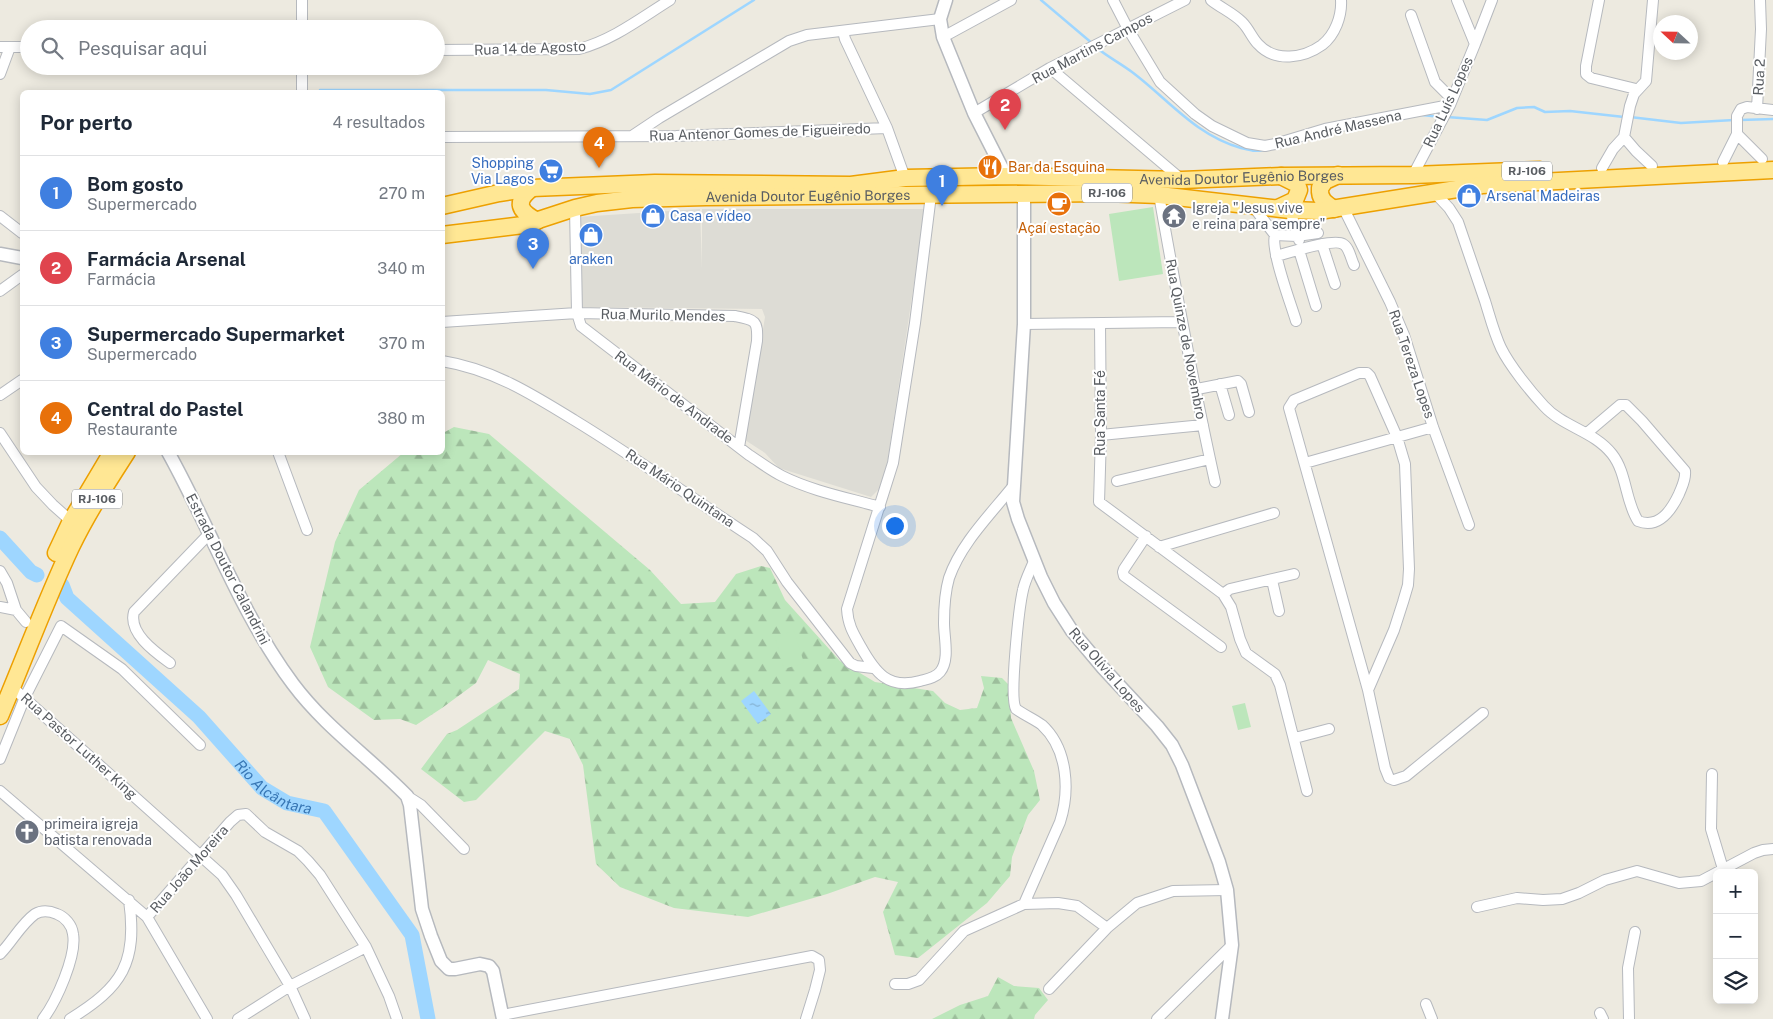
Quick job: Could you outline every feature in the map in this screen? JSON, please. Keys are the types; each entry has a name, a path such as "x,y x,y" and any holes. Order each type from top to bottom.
{"highway":[{"name":"Avenida Doutor Eugênio Borges","path":"445,205 499,193 532,188 655,183 702,185 851,184 905,178 1006,176 1182,180 1282,176 1413,175 1723,162 1769,163"},
{"name":"Avenida Doutor Eugênio Borges","path":"445,235 506,228 536,221 597,202 632,199 1105,193 1159,196 1318,211 1434,192 1499,184 1769,163"},
{"path":"1338,175 1325,181 1320,188 1321,199 1325,203 1338,208"},
{"path":"1282,176 1298,184 1299,190 1295,200 1284,209"},
{"path":"532,188 523,196 521,204 524,213 536,221"},
{"name":"RJ-106","path":"66,545 71,521 110,455"},
{"name":"RJ-106","path":"0,716 13,691 38,607 66,545 125,455"},
{"name":"RJ-106","path":"13,691 21,616 38,607"}],"street":[{"path":"302,0 302,20"},
{"name":"Rua 14 de Agosto","path":"445,50 579,49 611,37 670,0"},
{"path":"946,0 940,19 943,37 974,113 1006,176"},
{"path":"943,37 1011,0"},
{"name":"Rua André Massena","path":"1113,0 1160,82 1179,101 1212,126 1247,143 1265,146 1325,129 1449,106"},
{"name":"Rua Martins Campos","path":"974,113 1050,68 1185,0"},
{"path":"1211,0 1244,23 1254,40 1263,49 1275,54 1296,57 1305,55 1326,42 1339,21 1341,0"},
{"name":"Rua Luís Lopes","path":"1413,175 1449,106 1475,44 1457,0"},
{"path":"1475,44 1492,0"},
{"path":"1599,0 1586,74 1591,78 1636,90"},
{"path":"1602,168 1613,149 1624,137 1627,118 1636,90 1646,81 1653,0"},
{"name":"Rua 2","path":"1760,0 1761,29 1757,109 1773,110"},
{"path":"1411,15 1435,82 1449,106"},
{"path":"632,136 659,118 790,41 807,35 940,19"},
{"path":"843,31 887,128 905,178"},
{"path":"0,74 5,47 20,47"},
{"path":"1050,68 1182,180"},
{"path":"302,75 302,90"},
{"path":"1723,162 1744,108 1757,109"},
{"path":"1737,125 1769,163"},
{"name":"Rua Antenor Gomes de Figueiredo","path":"445,137 632,136 887,128"},
{"path":"1624,137 1652,166"},
{"path":"1434,192 1449,208 1458,222 1496,334 1510,363 1544,406 1560,420 1588,433 1613,455 1633,513 1638,520 1652,523 1666,516 1675,503 1683,485 1686,471 1642,421 1626,406 1620,405 1588,433"},
{"name":"Rua Olívia Lopes","path":"1024,193 1024,324 1013,502 1034,562 1054,603 1072,632 1172,745 1182,765 1219,862 1227,890 1232,945 1222,1019"},
{"path":"931,195 915,323 892,462 880,508 847,609 848,623 873,668 885,678 897,683 908,684 934,677 941,671 946,657 944,622 946,597 949,580 957,559 1014,485"},
{"name":"Rua Quinze de Novembro","path":"1159,196 1181,322 1197,389 1215,482"},
{"path":"1252,205 1275,235 1276,256 1296,321"},
{"path":"574,208 577,314"},
{"name":"Rua Tereza Lopes","path":"1338,208 1397,318 1418,375 1433,427 1469,525"},
{"path":"1284,209 1297,236 1316,306"},
{"path":"0,216 20,231"},
{"path":"1275,235 1297,236 1318,233"},
{"path":"1276,256 1322,244 1339,242 1345,245 1354,265"},
{"path":"1322,244 1335,284"},
{"path":"0,254 20,258"},
{"path":"0,291 20,276"},
{"name":"Rua Mário de Andrade","path":"577,314 581,326 739,447 784,477 810,487 880,508"},
{"name":"Rua Murilo Mendes","path":"445,322 577,314 735,316 753,320 756,324 757,341 739,447"},
{"path":"1024,324 1181,322"},
{"name":"Rua Santa Fé","path":"1100,324 1101,434 1099,502 1146,536"},
{"name":"Rua Mário Quintana","path":"445,362 496,376 534,395 618,447 753,538 767,551 787,582 850,663 856,666 873,668"},
{"path":"1368,690 1394,630 1408,585 1409,569 1405,464 1397,437 1370,376 1366,373 1359,373 1294,400 1291,403 1290,411 1368,690 1385,768 1389,778 1394,780 1406,776 1415,770 1482,713"},
{"path":"0,395 20,381"},
{"path":"1197,389 1234,381 1241,384 1249,412"},
{"path":"1220,384 1229,415"},
{"path":"1101,434 1203,425"},
{"path":"1305,463 1433,427"},
{"path":"0,433 36,487 71,521"},
{"name":"Estrada Doutor Calandrini","path":"170,455 249,615 294,685 338,734 407,796 421,805 464,849"},
{"path":"279,455 307,530"},
{"path":"1117,481 1210,459"},
{"path":"1159,547 1274,513"},
{"path":"170,663 136,631 133,623 134,612 209,534"},
{"path":"1221,647 1124,576 1124,569 1146,536 1223,594 1231,607 1240,640 1246,653 1275,674 1295,738 1306,791"},
{"path":"1024,904 1064,811 1065,773 1063,758 1057,745 1042,726 1016,709 1013,700 1013,679 1023,592 1034,562"},
{"path":"0,571 3,588 21,616"},
{"path":"1223,594 1230,589 1294,574"},
{"path":"1272,580 1278,611"},
{"path":"0,606 21,616"},
{"path":"0,760 13,691 61,626 122,669 200,746"},
{"name":"Rua Pastor Luther King","path":"13,691 222,875 290,986 305,1019"},
{"path":"1295,738 1329,729"},
{"path":"1712,774 1711,829 1723,869 1754,853 1773,849"},
{"path":"0,791 148,917 208,1019"},
{"path":"407,796 410,805 422,909 441,961 449,969 480,964 489,966 493,971 503,1017 812,956 819,960 820,970 806,1019"},
{"name":"Rua João Moreira","path":"148,917 230,822 238,815 246,814 265,832 279,842 298,851 308,861 320,875 366,947"},
{"path":"1477,908 1517,898 1562,899 1580,893 1605,880 1636,871 1679,884 1701,881 1713,874"},
{"path":"1048,990 1107,928 1137,902 1173,891 1227,890"},
{"path":"70,1019 92,1006 121,976 127,960 132,924 128,900"},
{"path":"895,984 914,983 919,980 964,931 1024,904 1058,903 1077,906 1107,928"},
{"path":"0,954 25,923 37,913 47,911 58,914 68,922 73,934 67,970 54,1001 42,1019"},
{"path":"1629,1019 1628,968 1635,932"},
{"path":"1157,1019 1232,945"},
{"path":"238,1019 290,986 366,947 389,996 397,1019"},
{"path":"1426,1004 1432,1019"}],"shaded area":[{"path":"700,209 702,269 702,209 925,209 885,478 881,487 871,497 779,468 765,453 745,440 765,317 762,309 582,307 578,217"}],"green space":[{"path":"1153,207 1163,274 1119,281 1109,214"},
{"path":"454,427 489,434 650,570 681,604 715,602 736,574 761,566 770,568 785,600 840,661 875,682 933,691 945,703 960,710 977,708 984,688 981,676 1002,678 1009,685 1011,718 1034,771 1040,800 1028,815 1012,857 1010,876 987,903 918,958 895,955 883,912 898,882 875,877 827,894 748,917 674,908 620,887 596,864 583,765 570,739 545,731 476,800 464,802 421,769 447,734 457,730 519,689 520,674 488,660 476,683 416,725 400,719 374,720 328,687 310,647 335,542 359,490 401,455 445,455 445,432"},
{"path":"794,631 804,663 784,669 775,637"},
{"path":"1245,703 1251,727 1238,730 1232,706"},
{"path":"998,977 1014,986 1039,988 1048,1000 1035,1015 1034,1019 932,1019 960,1005 988,996"}],"water":[{"path":"754,691 771,714 758,724 741,701"}],"waterway":[{"path":"320,90 546,90 590,94 611,90 754,0"},
{"path":"1041,0 1093,44"},
{"path":"1097,48 1132,72 1183,115 1210,134 1241,148 1255,151 1263,150"},
{"path":"1447,117 1487,120 1517,108 1534,107 1545,112 1570,111 1624,117"},
{"path":"1422,115 1441,117"},
{"path":"1630,117 1681,123 1734,120"},
{"path":"1740,120 1773,119"},
{"name":"Rio Alcântara","path":"0,538 31,572 37,575"},
{"name":"Rio Alcântara","path":"62,585 67,598 199,717 262,788 287,803 324,811 412,935 428,1019"}],"place":[{"name":"Farmácia Arsenal","path":"1005,130"},
{"name":"Bar da Esquina","path":"990,167"},
{"name":"Central do Pastel","path":"599,168"},
{"name":"Shopping Via Lagos","path":"551,171"},
{"name":"Arsenal Madeiras","path":"1469,196"},
{"name":"Açaí estação","path":"1059,204"},
{"name":"Bom gosto","path":"942,206"},
{"name":"Casa e vídeo","path":"653,216"},
{"name":"Igreja \"Jesus vive e reina para sempre\"","path":"1174,216"},
{"name":"araken","path":"591,235"},
{"name":"Supermercado Supermarket","path":"533,269"},
{"name":"primeira igreja batista renovada","path":"27,832"}]}
